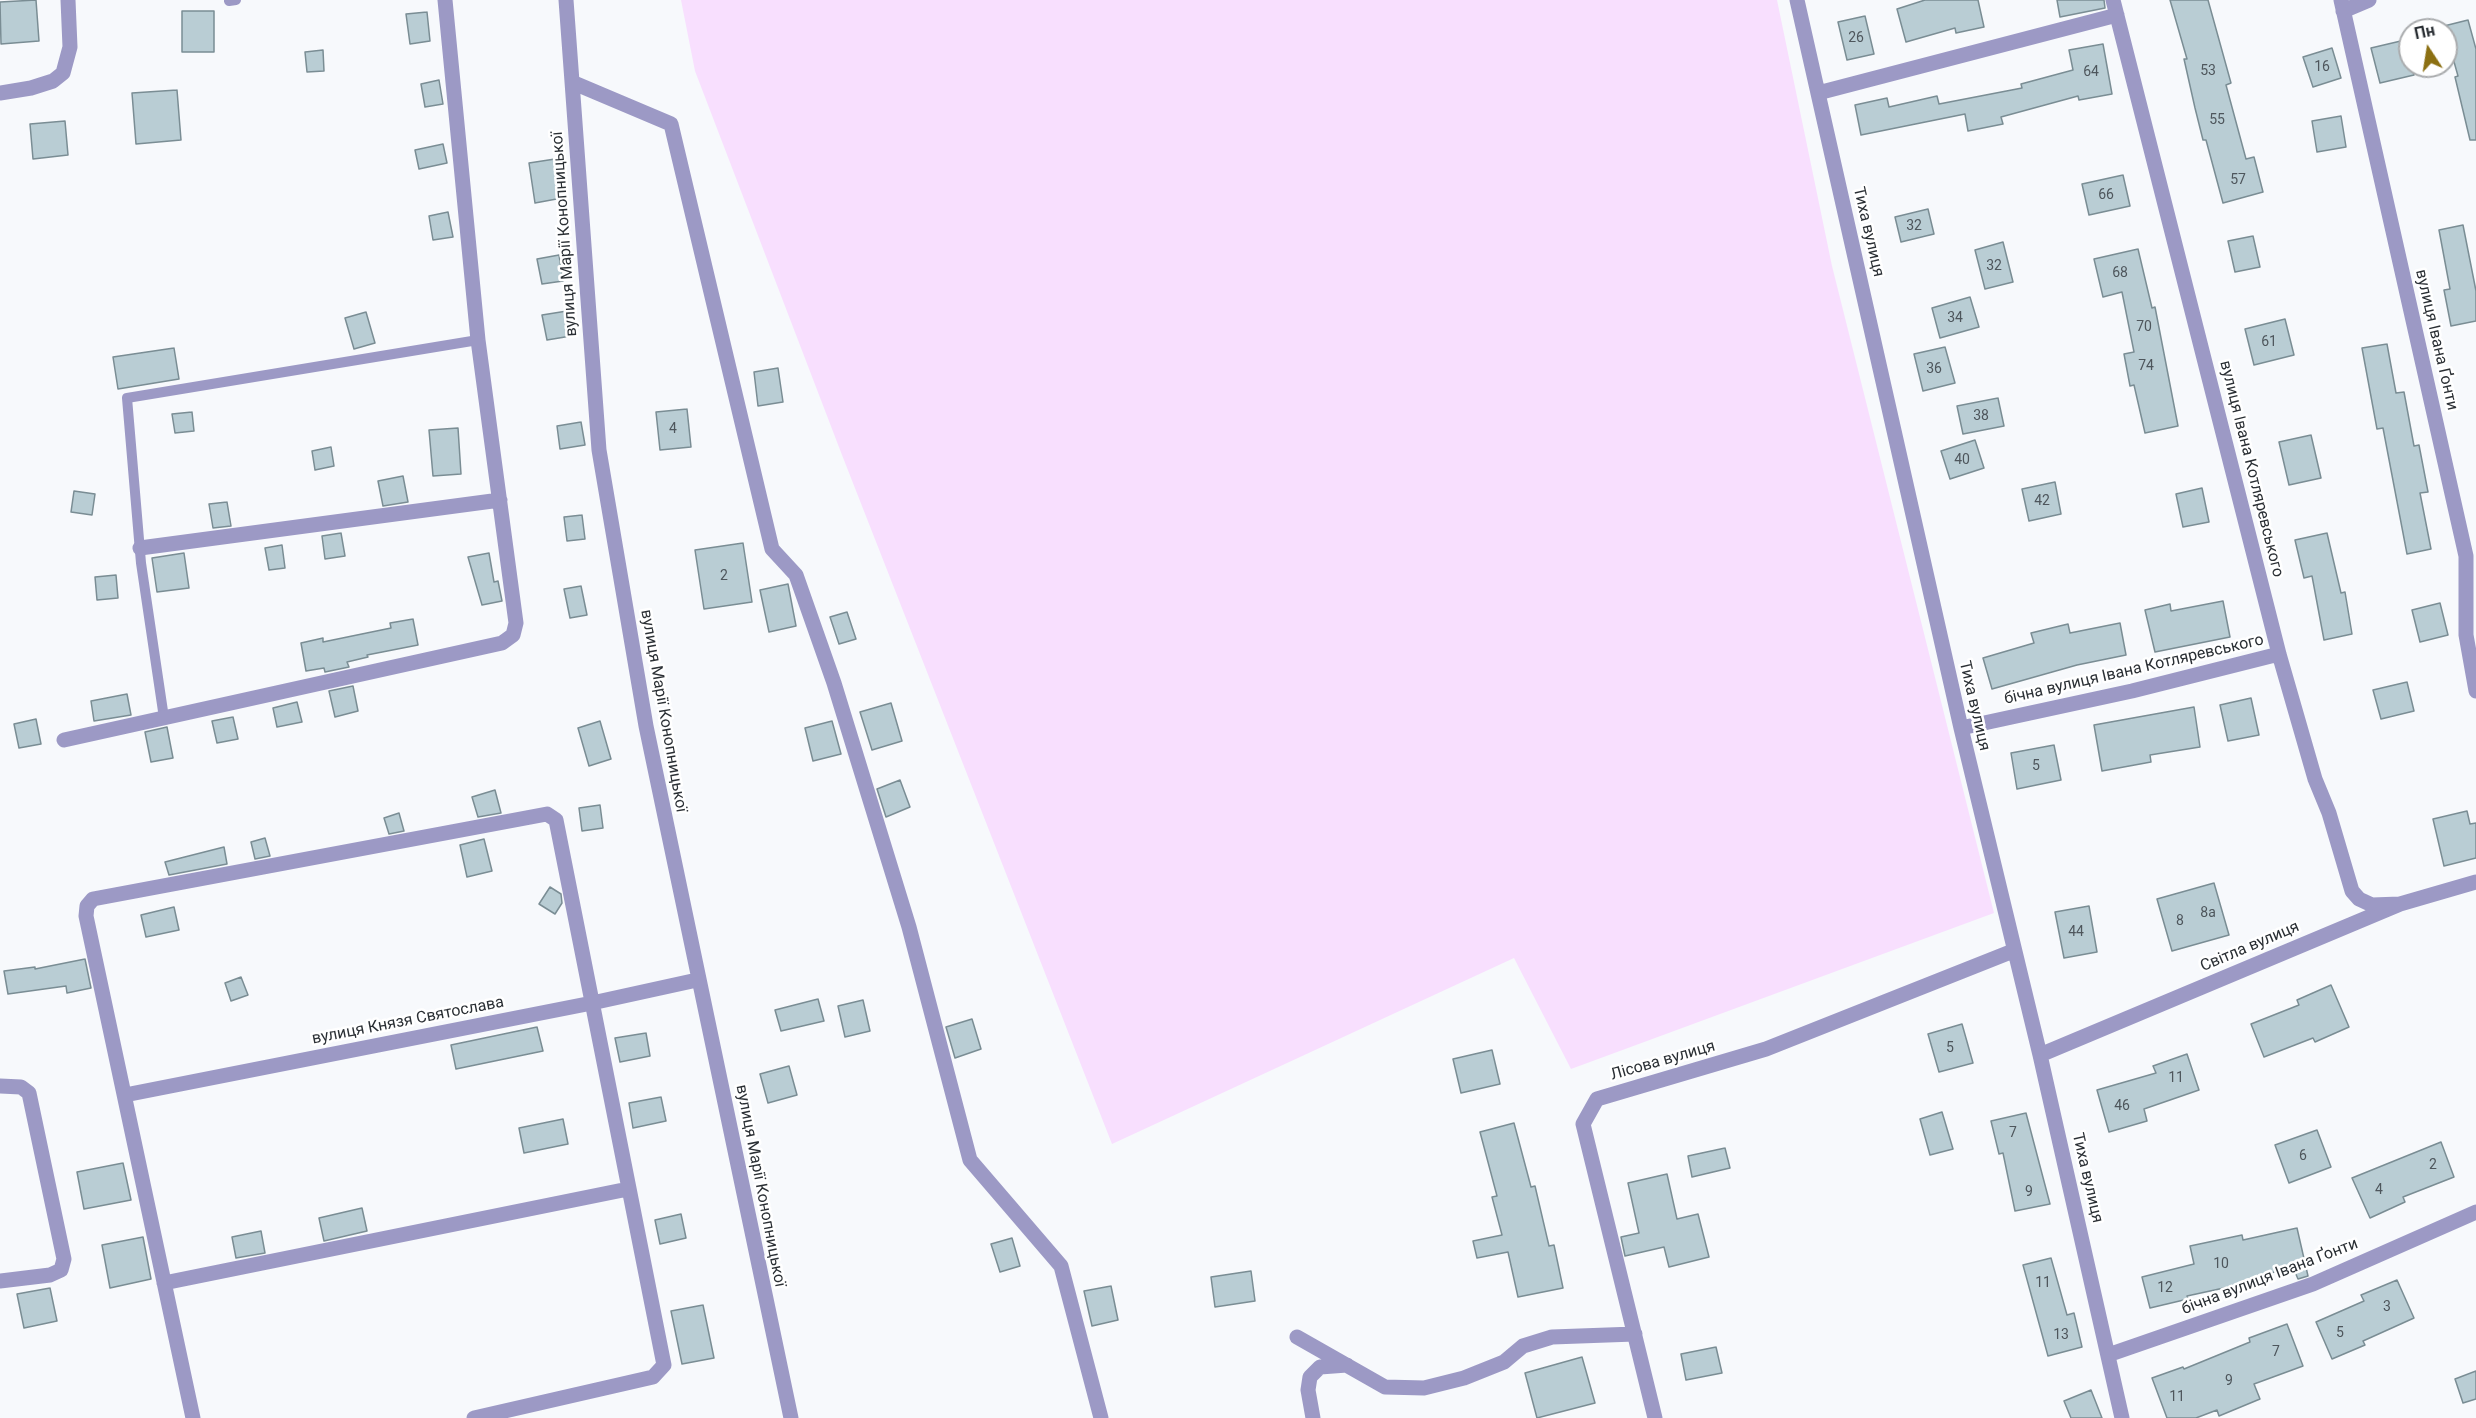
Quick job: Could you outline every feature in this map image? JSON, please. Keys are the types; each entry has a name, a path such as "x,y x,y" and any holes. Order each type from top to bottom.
{"street":[{"path":"0,93 31,88 53,81 63,73 70,47 68,0"},
{"path":"64,740 507,640 513,635 516,623 478,340 445,0"},
{"name":"вулиця Марії Конопницької","path":"566,0 574,83 582,231 599,450 646,726 697,980 790,1418"},
{"name":"Тиха вулиця","path":"1797,0 1961,728 2013,951 2040,1055 2122,1418"},
{"path":"2342,6 2369,0"},
{"name":"вулиця Івана Ґонти","path":"2342,6 2466,556 2466,635 2476,691"},
{"path":"1818,93 2115,8"},
{"name":"вулиця Івана Котляревського","path":"2115,8 2279,654 2315,780 2329,813 2352,891 2359,899 2372,905 2400,904"},
{"path":"574,83 671,124 772,549 796,575 834,683 909,927 970,1160 1061,1266 1101,1418"},
{"path":"140,548 500,500"},
{"name":"бічна вулиця Івана Котляревського","path":"1961,728 2132,691 2279,654"},
{"path":"193,1418 86,916 87,906 93,899 547,814 556,820 664,1365 653,1377 474,1418"},
{"name":"Світла вулиця","path":"2040,1055 2400,904 2476,882"},
{"name":"Лісова вулиця","path":"1655,1418 1583,1124 1597,1099 1766,1049 2013,951"},
{"name":"вулиця Князя Святослава","path":"125,1095 592,1003 697,980"},
{"path":"0,1086 21,1087 29,1093 64,1259 61,1270 50,1275 0,1281"},
{"path":"164,1283 628,1189"},
{"name":"бічна вулиця Івана Ґонти","path":"2108,1355 2313,1284 2476,1212"},
{"path":"1297,1337 1385,1387 1424,1388 1464,1378 1504,1362 1523,1346 1552,1337 1635,1334"},
{"path":"1313,1418 1308,1390 1310,1377 1320,1367 1347,1365"}],"lane":[{"path":"164,718 140,548 127,398 478,340"}],"shaded area":[{"path":"681,0 1777,0 1832,266 1994,913 1571,1069 1514,958 1112,1144 842,455 695,71"}],"building":[{"path":"36,0 39,41 1,44 0,2"},
{"path":"1925,0 1978,0 1984,27 1956,33 1955,28 1906,42 1897,9"},
{"path":"2057,0 2104,0 2105,8 2060,17"},
{"path":"2170,0 2208,0 2231,83 2226,85 2246,159 2254,157 2263,192 2223,203 2206,140 2203,140 2184,59 2187,59"},
{"path":"182,11 214,11 214,52 182,52"},
{"path":"427,12 430,41 410,44 406,14"},
{"path":"1865,16 1874,54 1847,60 1838,22"},
{"path":"2468,20 2476,49 2476,140 2470,140 2455,78 2458,78 2458,22"},
{"path":"2398,42 2398,78 2401,78 2380,83 2371,48"},
{"path":"2103,44 2112,94 2079,100 2078,96 2001,117 2003,124 1968,131 1965,114 1861,135 1855,105 1887,98 1889,107 1937,96 1939,104 2022,88 2021,84 2073,70 2069,50"},
{"path":"2332,48 2341,78 2313,87 2303,57"},
{"path":"323,50 324,71 307,72 305,52"},
{"path":"439,80 443,104 425,107 421,84"},
{"path":"177,90 181,140 136,144 132,93"},
{"path":"2341,116 2346,147 2317,152 2312,121"},
{"path":"65,121 68,155 33,159 30,124"},
{"path":"443,144 447,163 419,169 415,150"},
{"path":"555,159 562,198 535,203 529,163"},
{"path":"2123,175 2130,206 2089,215 2082,184"},
{"path":"1928,209 1934,234 1901,242 1895,217"},
{"path":"448,212 453,237 433,240 429,216"},
{"path":"2463,225 2476,291 2476,321 2451,326 2444,290 2450,289 2439,230"},
{"path":"2253,236 2260,267 2235,272 2228,241"},
{"path":"2003,242 2013,282 1985,289 1975,250"},
{"path":"2138,249 2152,308 2155,307 2178,426 2145,433 2134,385 2130,386 2124,354 2134,352 2122,292 2103,297 2094,259"},
{"path":"559,255 563,281 542,284 537,259"},
{"path":"1970,297 1979,327 1940,338 1932,308"},
{"path":"567,311 571,336 547,340 542,315"},
{"path":"366,312 375,343 354,349 345,318"},
{"path":"2285,319 2294,355 2254,365 2245,329"},
{"path":"2387,344 2396,393 2404,392 2414,446 2419,445 2428,492 2420,493 2431,549 2407,554 2383,428 2377,429 2362,348"},
{"path":"1945,347 1955,383 1923,391 1914,354"},
{"path":"174,348 179,379 118,389 113,357"},
{"path":"778,368 783,402 758,406 754,372"},
{"path":"1998,398 2004,426 1963,434 1957,406"},
{"path":"687,409 691,447 660,450 656,412"},
{"path":"192,412 194,431 175,433 172,414"},
{"path":"581,422 585,445 560,449 557,426"},
{"path":"458,428 461,474 433,476 429,430"},
{"path":"2311,435 2321,478 2289,485 2279,442"},
{"path":"1975,440 1984,468 1950,479 1941,451"},
{"path":"331,447 334,466 315,470 312,451"},
{"path":"403,476 408,502 383,506 378,481"},
{"path":"2055,482 2061,514 2029,521 2022,489"},
{"path":"2202,488 2209,522 2183,527 2176,494"},
{"path":"74,491 95,494 92,515 71,512"},
{"path":"227,502 231,526 213,528 209,504"},
{"path":"582,515 585,539 567,541 564,517"},
{"path":"341,533 345,556 325,559 322,536"},
{"path":"2327,533 2341,593 2345,592 2352,634 2324,640 2312,576 2304,578 2295,540"},
{"path":"743,543 752,602 704,609 695,550"},
{"path":"282,545 285,568 269,570 265,548"},
{"path":"184,553 189,588 157,592 152,558"},
{"path":"489,553 494,582 498,581 502,601 482,605 468,557"},
{"path":"116,575 118,598 97,600 95,577"},
{"path":"788,584 796,626 769,632 760,590"},
{"path":"581,586 587,615 570,618 564,589"},
{"path":"2223,601 2230,637 2155,652 2145,610 2170,604 2171,611"},
{"path":"2440,603 2448,635 2420,642 2412,610"},
{"path":"847,612 856,639 839,644 830,617"},
{"path":"413,619 418,645 367,655 368,657 347,662 349,667 325,672 324,668 306,671 301,643 323,638 323,642 391,628 390,623"},
{"path":"2120,623 2126,655 2077,665 1992,689 1983,658 2034,643 2031,633 2068,624 2070,633"},
{"path":"2407,682 2414,711 2381,719 2373,690"},
{"path":"353,686 358,711 335,717 329,691"},
{"path":"127,694 131,715 94,721 91,701"},
{"path":"2251,698 2259,735 2228,741 2220,705"},
{"path":"297,702 302,722 277,727 273,708"},
{"path":"891,703 902,741 872,750 860,712"},
{"path":"2194,707 2200,747 2150,755 2151,762 2102,771 2094,725"},
{"path":"233,717 238,739 217,743 212,721"},
{"path":"36,719 41,744 19,748 14,724"},
{"path":"600,721 611,759 589,766 578,728"},
{"path":"832,721 841,754 813,761 805,728"},
{"path":"167,727 173,758 151,762 145,732"},
{"path":"2054,745 2061,780 2017,789 2011,753"},
{"path":"900,780 910,807 886,817 877,789"},
{"path":"495,790 501,813 478,817 472,797"},
{"path":"600,805 603,828 582,831 579,808"},
{"path":"2467,811 2470,824 2476,823 2476,858 2444,866 2433,819"},
{"path":"399,813 404,831 389,834 384,818"},
{"path":"265,838 270,856 255,859 251,842"},
{"path":"484,839 492,871 467,877 460,845"},
{"path":"224,847 227,864 169,875 165,862"},
{"path":"2214,883 2229,935 2172,951 2157,899"},
{"path":"550,887 561,894 562,903 555,914 539,904"},
{"path":"2089,906 2097,952 2064,958 2055,912"},
{"path":"174,907 179,930 146,937 141,915"},
{"path":"85,959 91,988 67,993 66,986 8,994 4,971 35,967 35,969"},
{"path":"241,977 248,995 231,1001 225,983"},
{"path":"2331,985 2349,1027 2315,1042 2313,1038 2264,1057 2251,1024 2299,1005 2297,1000"},
{"path":"818,999 824,1021 781,1031 775,1010"},
{"path":"863,1000 870,1031 845,1037 838,1006"},
{"path":"972,1019 981,1049 955,1058 946,1027"},
{"path":"1962,1024 1973,1063 1939,1072 1928,1034"},
{"path":"537,1027 543,1051 456,1069 451,1045"},
{"path":"646,1033 650,1056 620,1062 615,1038"},
{"path":"1492,1050 1500,1084 1461,1093 1453,1059"},
{"path":"2187,1054 2199,1090 2144,1109 2147,1121 2109,1132 2097,1090 2156,1073 2153,1066"},
{"path":"789,1066 797,1095 768,1103 760,1074"},
{"path":"661,1097 666,1121 633,1128 629,1103"},
{"path":"1942,1112 1953,1149 1930,1155 1920,1119"},
{"path":"2026,1113 2050,1204 2015,1211 2003,1153 1999,1154 1991,1121"},
{"path":"563,1119 568,1144 524,1153 519,1128"},
{"path":"1514,1123 1531,1187 1535,1186 1549,1246 1554,1245 1563,1288 1518,1297 1508,1252 1477,1258 1473,1241 1502,1235 1492,1197 1497,1196 1480,1132"},
{"path":"2317,1130 2331,1167 2289,1183 2275,1145"},
{"path":"2441,1142 2454,1177 2403,1197 2405,1202 2370,1218 2352,1178"},
{"path":"1725,1148 1730,1168 1692,1177 1688,1156"},
{"path":"123,1163 131,1200 84,1209 77,1172"},
{"path":"1667,1174 1677,1219 1698,1214 1709,1257 1669,1267 1664,1247 1625,1256 1621,1237 1639,1233 1628,1183"},
{"path":"362,1208 367,1231 324,1241 319,1218"},
{"path":"681,1214 686,1238 660,1244 655,1220"},
{"path":"2297,1228 2308,1276 2298,1279 2292,1265 2269,1274 2270,1278 2187,1296 2188,1299 2150,1308 2142,1277 2194,1264 2190,1246 2242,1235 2243,1240"},
{"path":"261,1231 265,1253 236,1258 232,1237"},
{"path":"143,1237 151,1279 110,1288 102,1245"},
{"path":"1012,1238 1020,1266 1000,1272 991,1244"},
{"path":"2051,1258 2067,1315 2074,1313 2082,1347 2048,1356 2023,1265"},
{"path":"1251,1271 1255,1301 1215,1307 1211,1277"},
{"path":"2397,1280 2414,1318 2363,1341 2365,1345 2332,1359 2316,1322 2364,1301 2361,1295"},
{"path":"1111,1286 1118,1320 1092,1326 1084,1291"},
{"path":"50,1288 57,1321 24,1328 17,1294"},
{"path":"703,1305 714,1358 682,1364 671,1311"},
{"path":"2287,1324 2303,1366 2254,1384 2260,1399 2219,1416 2217,1410 2196,1418 2167,1418 2152,1378 2183,1367 2184,1369 2250,1342 2249,1338"},
{"path":"1716,1347 1722,1373 1686,1380 1681,1354"},
{"path":"1582,1357 1595,1403 1537,1418 1525,1373"},
{"path":"2476,1371 2476,1399 2463,1403 2455,1379"},
{"path":"2091,1390 2102,1418 2071,1418 2064,1401"}]}
